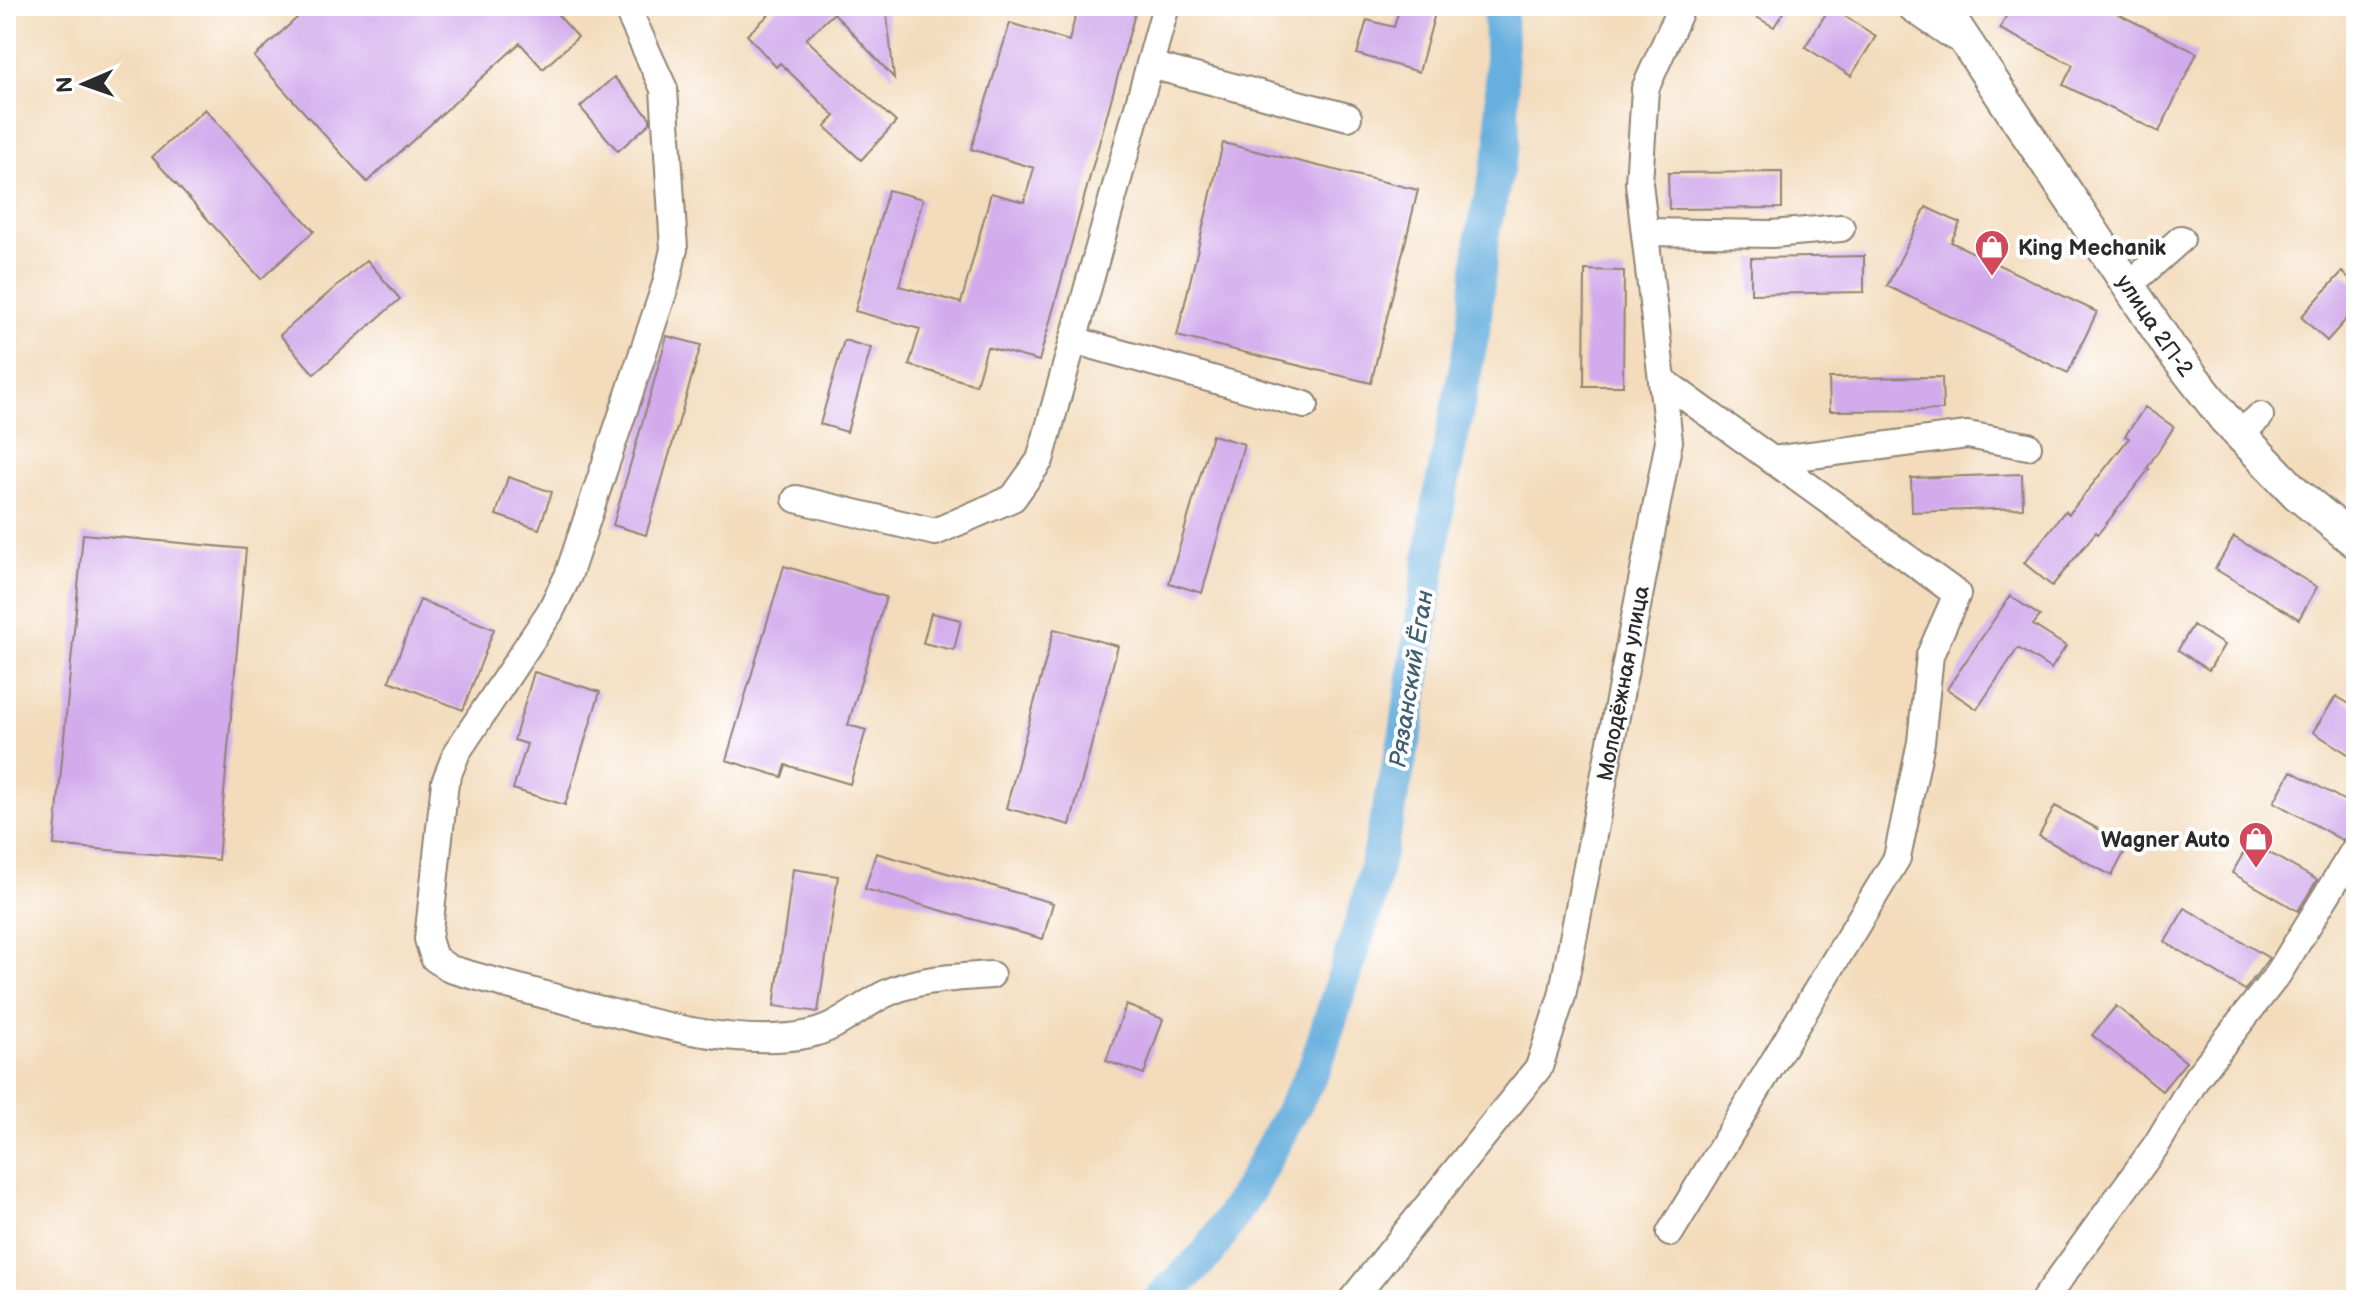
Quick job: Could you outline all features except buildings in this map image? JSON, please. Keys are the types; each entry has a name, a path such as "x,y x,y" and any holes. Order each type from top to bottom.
{"main road":[{"name":"улица 2П-2","path":"1914,6 1964,41"},
{"name":"улица 2П-2","path":"1942,6 2170,348 2250,425 2296,493 2356,542"}],"street":[{"path":"626,6 664,89 674,249 666,284 568,576 550,612 457,752 445,782 428,939 434,958 450,969 667,1027 733,1036 790,1037 826,1030 883,995 917,982 991,975"},
{"path":"796,499 935,532 1013,498 1040,460 1166,6"},
{"name":"Молодёжная улица","path":"1352,1300 1539,1067 1562,996 1669,441 1639,183 1645,89 1682,6"},
{"path":"1150,65 1348,117"},
{"path":"1645,232 1772,234 1841,228"},
{"path":"2128,286 2181,239"},
{"path":"1073,340 1305,405"},
{"path":"1662,380 1957,594 1930,655 1921,742 1897,858 1670,1233"},
{"path":"1772,460 1967,435 2028,446"},
{"path":"2044,1300 2157,1144 2197,1077 2278,974 2356,847"}],"waterway":[{"name":"Рязанский Ёган","path":"1160,1300 1208,1253 1250,1188 1315,1067 1368,902 1406,733 1439,500 1474,327 1482,237 1503,143 1500,6"}],"place":[{"name":"King Mechanik","path":"1992,278"},
{"name":"Wagner Auto","path":"2256,870"}]}
